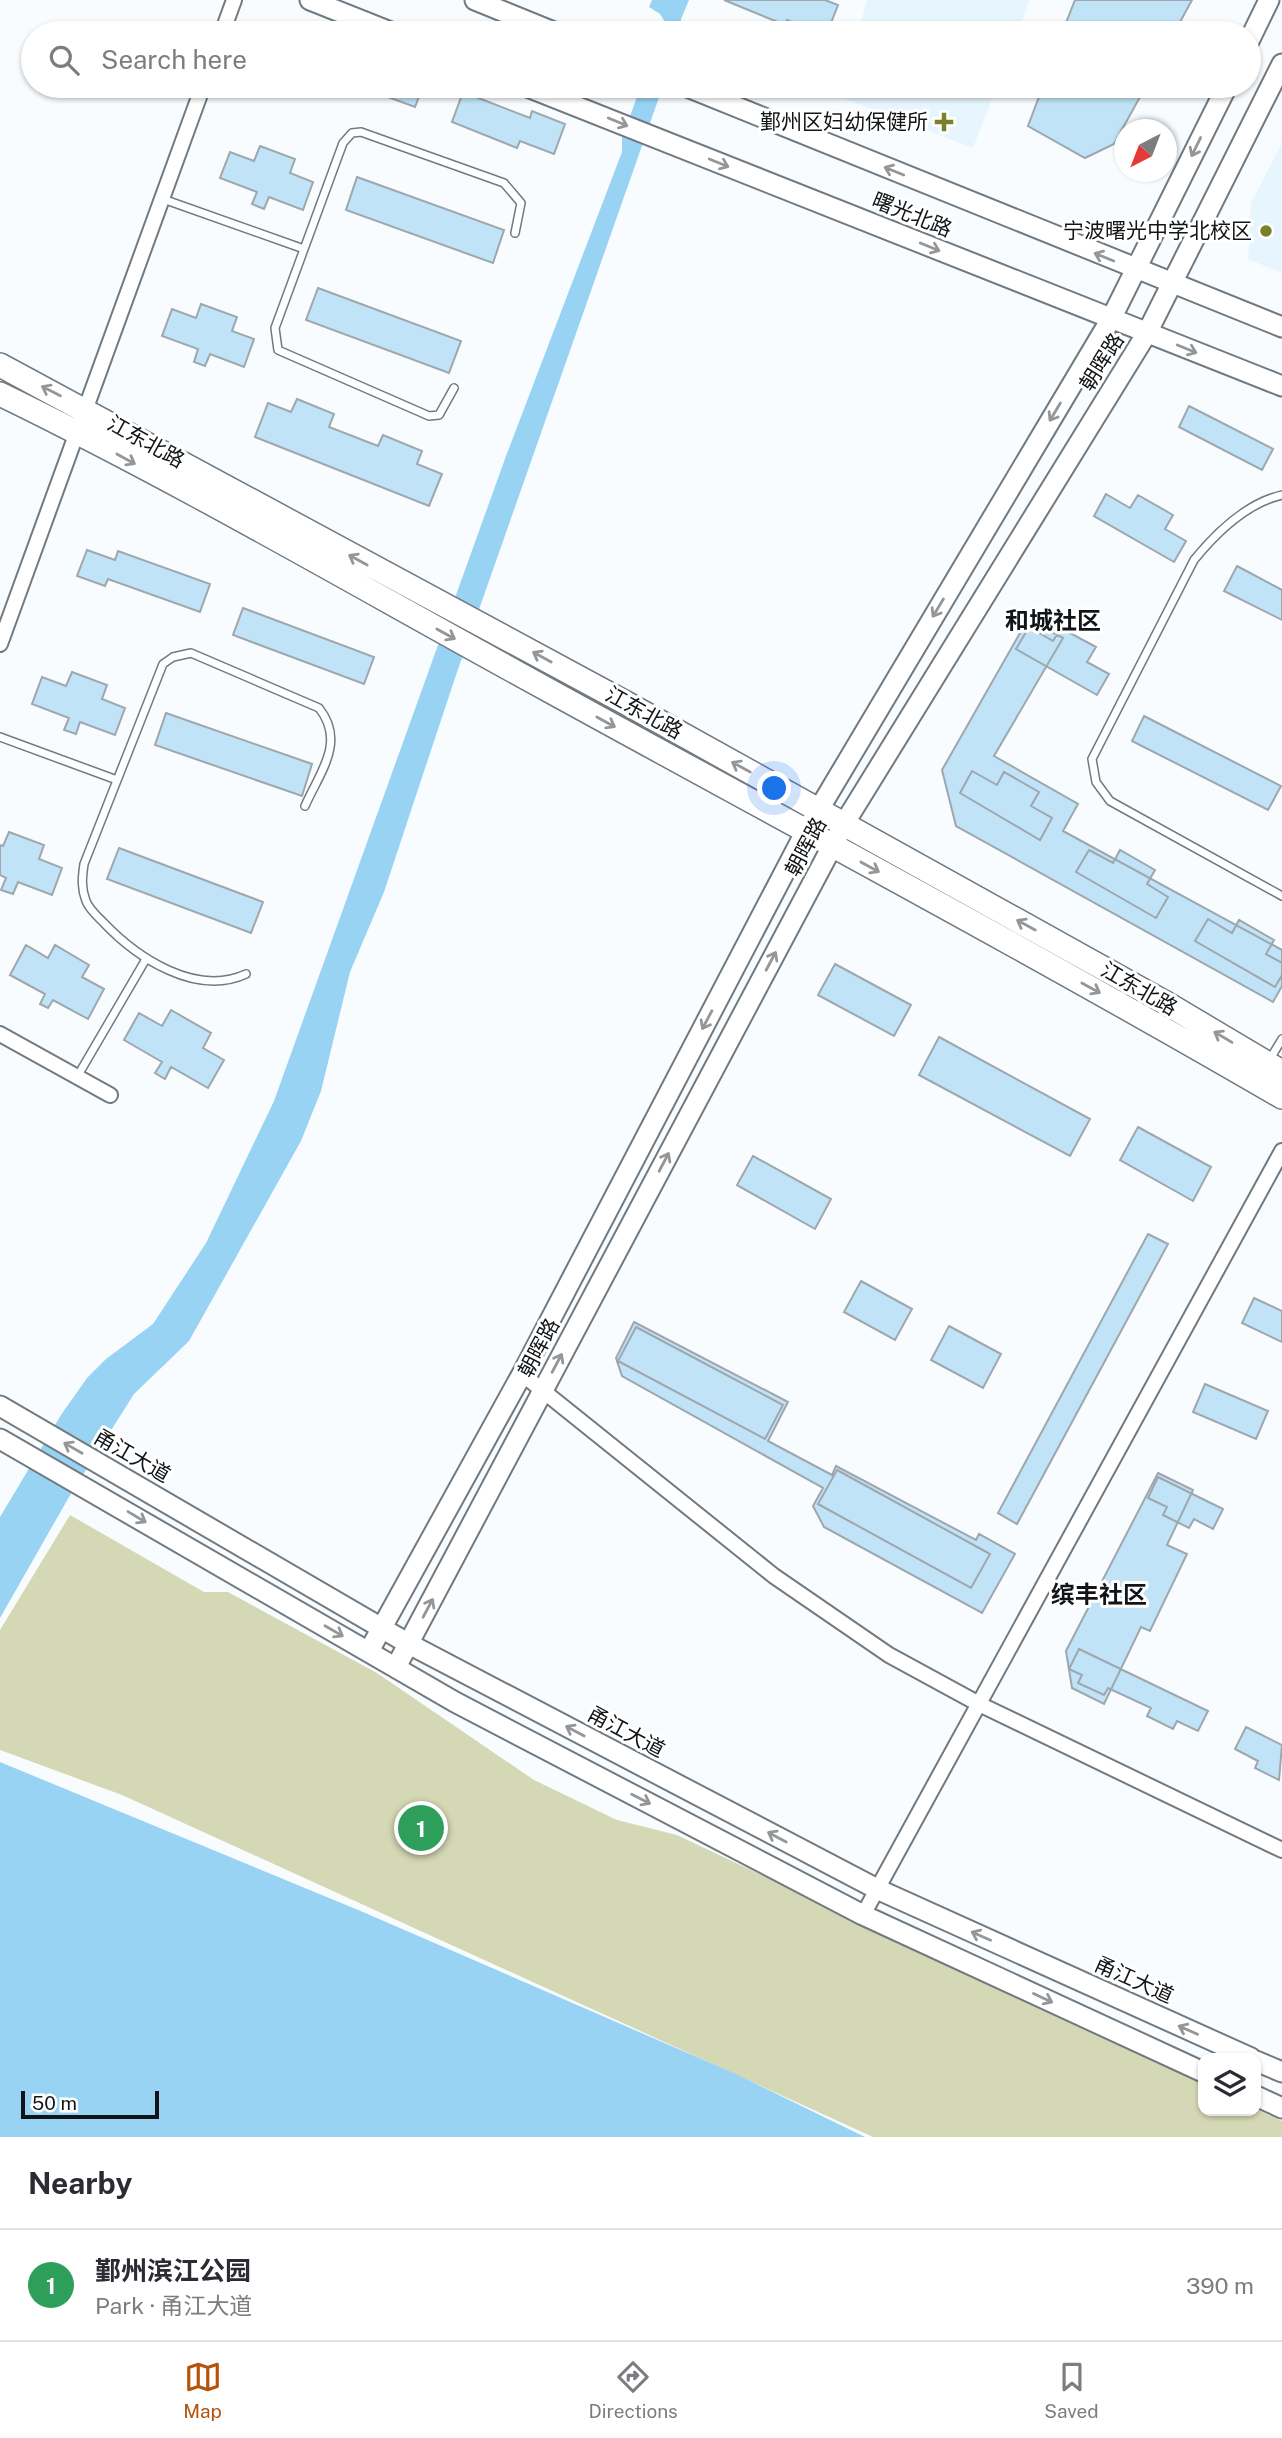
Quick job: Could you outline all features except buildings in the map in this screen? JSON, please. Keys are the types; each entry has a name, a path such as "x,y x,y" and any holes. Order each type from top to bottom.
{"main road":[{"path":"310,0 363,21"},
{"path":"475,0 527,21"},
{"path":"1259,21 1269,0"},
{"name":"朝晖路","path":"396,1667 844,824 1147,333 1282,64"},
{"name":"曙光北路","path":"557,98 1282,386"},
{"name":"曙光北路","path":"714,98 1135,270 1282,327"},
{"name":"朝晖路","path":"369,1651 522,1374 818,809 1111,319 1221,98"},
{"name":"江东北路","path":"0,365 88,410 818,809 1164,1002 1275,1068"},
{"name":"江东北路","path":"0,394 77,432 806,831 1148,1019 1282,1097"},
{"name":"甬江大道","path":"0,1406 409,1644 877,1889 1240,2053"},
{"path":"0,1439 455,1702 863,1915 1198,2070"},
{"path":"1261,2063 1282,2073"},
{"path":"1261,2098 1282,2108"}],"street":[{"path":"226,21 234,0"},
{"path":"0,644 77,432 88,410 199,98"},
{"path":"0,1034 110,1095"},
{"path":"863,1915 1282,1151"},
{"path":"522,1374 720,1534 829,1617 888,1655 979,1704 1282,1850"}],"lane":[{"path":"454,388 439,415 429,416 278,350 275,328 343,143 352,133 361,132 504,183 521,203 515,233"},
{"path":"163,199 304,249"},
{"path":"1282,495 1242,514 1211,538 1194,560 1092,759 1096,782 1110,801 1282,896"},
{"path":"246,974 230,982 207,982 146,959 113,933 87,905 81,886 84,864 163,664 173,657 191,653 309,702 330,722 333,740 305,806"},
{"path":"0,737 117,780"},
{"path":"77,1077 146,959"},
{"path":"1275,1068 1282,1038"}],"shaded area":[{"path":"867,0 1030,0 1022,21 861,21"},
{"name":"鄞州区妇幼保健所","path":"843,98 992,98 973,148"},
{"name":"宁波曙光中学北校区","path":"1282,143 1282,273 1248,259 1251,203"}],"green space":[{"path":"70,1515 204,1592 228,1592 377,1673 534,1780 617,1820 677,1835 1198,2082 1198,2116 1261,2116 1261,2111 1282,2121 1282,2137 873,2137 122,1795 0,1750 0,1630"}],"water":[{"path":"652,0 689,0 681,21 664,21 660,14 649,7"},
{"path":"637,98 659,98 457,672 384,892 350,972 321,1091 301,1141 189,1341 134,1394 69,1497 0,1618 0,1517 61,1415 87,1378 106,1359 153,1324 206,1243 274,1101 506,456 622,152 622,138"},
{"path":"0,1762 363,1912 736,2074 865,2137 0,2137"}],"place":[{"name":"鄞州区妇幼保健所","path":"944,122"},
{"name":"宁波曙光中学北校区","path":"1266,231"},
{"name":"鄞州滨江公园","path":"421,1828"}],"district":[{"name":"和城社区","path":"1053,621"},
{"name":"缤丰社区","path":"1099,1595"}]}
